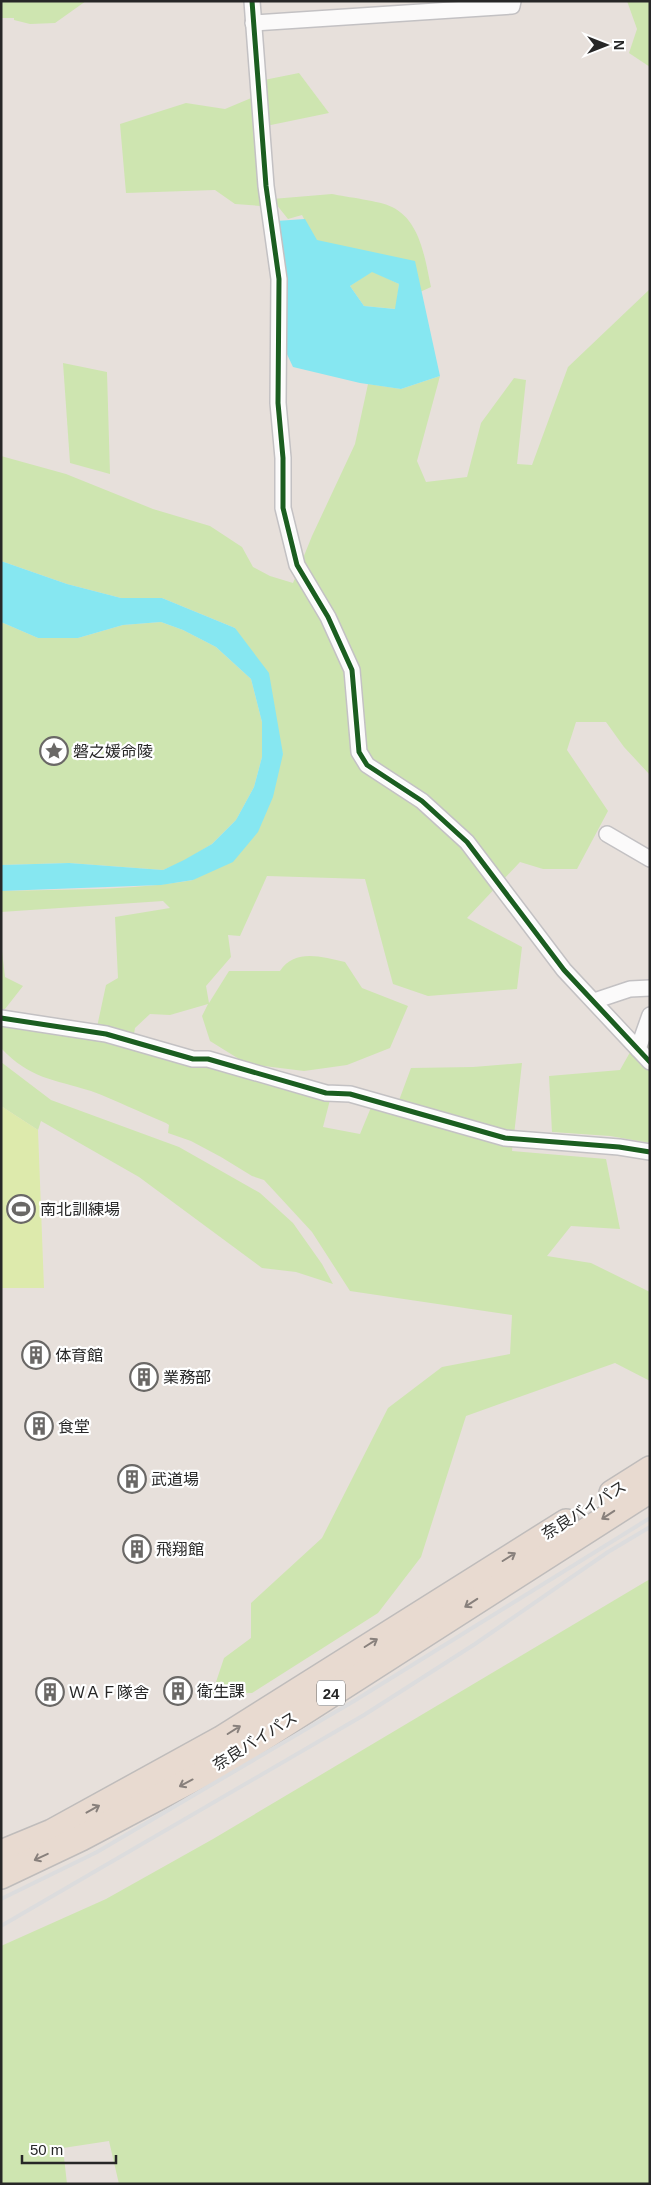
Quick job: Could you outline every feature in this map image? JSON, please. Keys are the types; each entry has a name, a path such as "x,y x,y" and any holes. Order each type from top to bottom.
{"highway":[{"name":"奈良バイパス","path":"1,1853 52,1832 221,1738 650,1470"},
{"name":"奈良バイパス","path":"1,1876 81,1838 227,1761 580,1533 650,1490"}],"street":[{"path":"252,1 266,186 279,279 278,403 283,508 297,565 328,617 352,670 359,752 367,766 422,801 467,842 564,970 650,1062"},
{"path":"253,23 512,6 513,1"},
{"path":"607,834 650,859"},
{"path":"594,1001 630,989 650,988"},
{"path":"638,1049 650,1015"},
{"path":"1,1018 106,1034 193,1059 208,1059 326,1093 350,1094 505,1138 619,1147 650,1152"}],"green space":[{"path":"1,1 86,1 55,23 30,24 14,20 14,18 1,18"},
{"path":"627,1 650,1 650,67 629,53 637,29"},
{"path":"299,73 329,113 266,126 264,80"},
{"path":"256,96 261,206 235,204 215,190 126,193 120,124 186,103 225,109"},
{"path":"332,194 380,203 402,213 416,231 424,254 431,287 420,292 317,244 302,215 288,219 272,199"},
{"path":"372,271 399,284 396,309 364,306 350,286"},
{"path":"650,289 650,775 624,747 606,722 576,722 567,750 608,811 577,869 543,869 520,862 467,918 522,947 517,989 428,996 393,984 365,879 267,876 240,936 228,935 231,957 206,986 209,1003 229,971 280,971 293,959 310,956 345,962 362,988 408,1006 390,1048 347,1065 304,1071 247,1064 210,1041 202,1016 208,1004 170,1015 150,1014 135,1028 134,1034 97,1027 106,985 118,978 115,917 170,908 163,901 1,912 1,891 121,888 193,880 283,754 235,628 162,598 121,598 67,584 1,561 1,456 66,474 153,509 210,526 242,547 253,567 270,576 293,583 312,536 355,444 368,384 401,389 440,376 417,461 426,482 467,477 481,423 514,378 526,380 517,464 532,465 568,367"},
{"path":"63,363 107,372 110,474 70,463"},
{"path":"1,622 38,638 78,638 123,625 161,622 183,630 216,647 251,679 262,722 262,757 254,787 236,820 212,844 184,861 163,870 69,863 1,865"},
{"path":"1,943 5,977 23,986 5,1009 1,1009"},
{"path":"650,1017 650,1143 610,1136 552,1132 549,1076 620,1070"},
{"path":"1,1023 84,1036 167,1053 331,1096 323,1127 360,1134 372,1105 513,1141 512,1151 606,1159 620,1229 571,1226 547,1256 591,1263 650,1292 650,1381 615,1363 466,1416 421,1557 378,1613 252,1693 212,1694 224,1658 251,1638 251,1603 322,1538 388,1408 442,1367 510,1354 512,1315 350,1291 312,1232 264,1180 252,1176 191,1141 168,1133 169,1125 166,1123 91,1091 32,1072 1,1048"},
{"path":"1,1062 51,1100 179,1147 260,1193 293,1223 322,1264 333,1284 296,1272 262,1268 139,1177 41,1121 38,1130 1,1106"},
{"path":"522,1063 514,1135 398,1103 411,1068 473,1067"},
{"name":"南北訓練場","path":"1,1106 38,1130 44,1288 1,1288"},
{"path":"650,1579 650,2184 119,2184 109,2141 63,2148 67,2184 1,2184 1,1946 106,1899 213,1839"}],"water":[{"path":"305,219 317,240 415,261 440,376 401,389 360,383 293,367 285,350 276,221","holes":["372,272 399,284 395,309 364,306 350,286"]},
{"path":"1,561 67,584 121,598 162,598 235,628 269,673 283,754 273,797 258,832 233,862 193,880 161,885 1,891 1,865 69,863 163,870 212,844 236,820 254,787 262,757 262,722 251,679 216,647 183,630 161,622 123,625 78,638 38,638 1,622"}],"railway":[{"path":"1,1899 97,1852 354,1701 650,1518"},
{"path":"1,1926 364,1715 475,1644 608,1552 650,1527"}],"cycle path":[{"path":"252,1 266,186 279,279 278,403 283,458 283,508 297,565 328,617 352,670 359,752 367,765 422,801 467,842 564,970 650,1062"},
{"path":"1,1018 106,1034 193,1059 208,1059 326,1093 350,1094 505,1138 619,1147 650,1152"}],"place":[{"name":"磐之媛命陵","path":"54,751"},
{"name":"南北訓練場","path":"21,1209"},
{"name":"体育館","path":"36,1355"},
{"name":"業務部","path":"144,1377"},
{"name":"食堂","path":"39,1426"},
{"name":"武道場","path":"132,1479"},
{"name":"飛翔館","path":"137,1549"},
{"name":"衛生課","path":"178,1691"},
{"name":"ＷＡＦ隊舎","path":"50,1692"}]}
